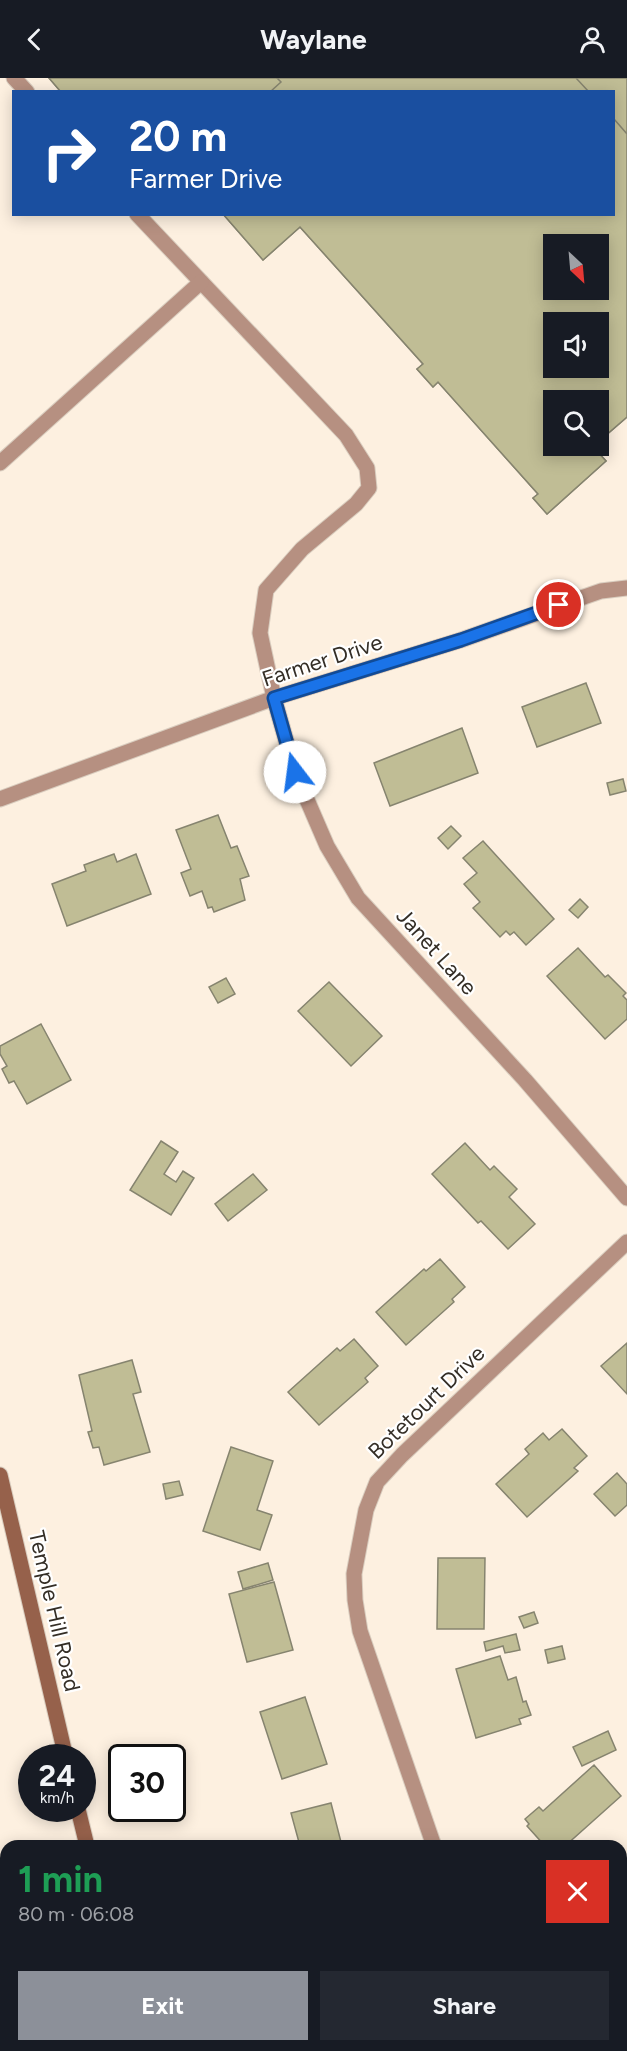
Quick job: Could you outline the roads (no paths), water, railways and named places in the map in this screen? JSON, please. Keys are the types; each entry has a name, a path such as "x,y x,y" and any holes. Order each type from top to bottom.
{"main road":[{"name":"Temple Hill Road","path":"0,1475 63,1744"},
{"path":"81,1822 86,1840"}],"street":[{"path":"14,78 25,90"},
{"name":"Janet Lane","path":"138,216 346,435 367,468 369,488 356,504 302,549 266,590 260,633 274,698 295,772 327,846 357,898 525,1080 627,1198"},
{"path":"0,463 201,282"},
{"name":"Farmer Drive","path":"0,799 274,698 461,640 601,591 627,588"},
{"name":"Botetourt Drive","path":"432,1840 360,1631 354,1574 366,1510 377,1482 402,1455 627,1242"}]}
